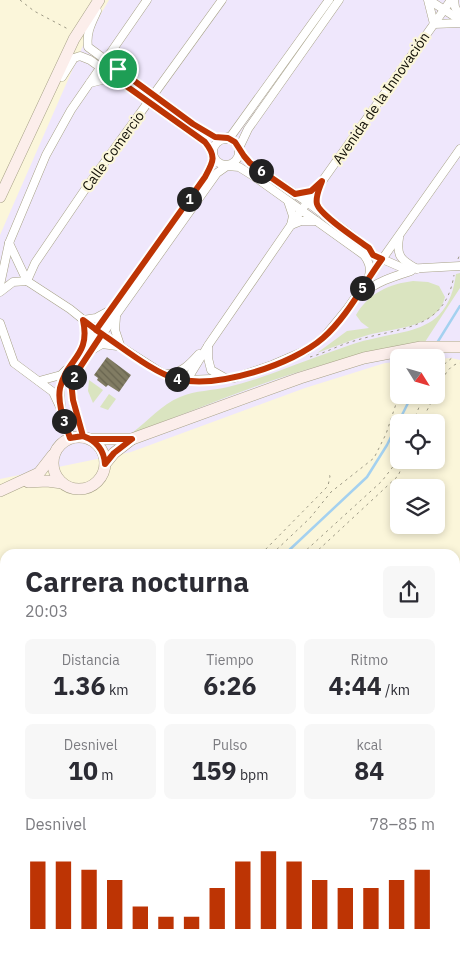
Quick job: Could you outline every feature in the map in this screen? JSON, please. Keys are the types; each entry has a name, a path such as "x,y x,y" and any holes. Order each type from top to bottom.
{"main road":[{"path":"0,197 78,34 99,0"},
{"path":"105,464 114,453 132,439 300,378 364,358 421,347 457,349"},
{"path":"0,491 39,473 55,451 64,441 70,438 132,439"},
{"path":"18,484 47,480 78,489 93,485 103,472 104,456 101,449 87,438"},
{"path":"55,451 53,469 56,477 62,483"}],"street":[{"path":"103,0 90,26 87,38 88,47 114,77 205,142 214,158 221,164 239,168 255,177 364,255 369,261 368,279"},
{"path":"0,286 9,242 46,155 71,110 147,0"},
{"name":"Calle Comercio","path":"27,281 35,263 86,188 222,0"},
{"path":"87,438 72,392 71,381 87,350 205,177 213,163 213,150 217,142 231,136 329,0"},
{"path":"83,320 113,312 216,173 237,160 239,148 248,129 339,0"},
{"path":"429,0 460,20"},
{"path":"429,0 434,24 460,20"},
{"path":"453,0 460,20"},
{"name":"Avenida de la Innovación","path":"209,344 301,210 453,0"},
{"path":"114,47 118,69"},
{"path":"34,123 42,117 67,67 74,58 80,56 118,69 193,124 215,137 232,140 250,163 369,248 373,255"},
{"path":"90,83 114,77"},
{"path":"347,309 460,149"},
{"path":"295,194 311,191 322,181"},
{"path":"322,181 317,197 317,204 322,213"},
{"path":"288,201 292,216 291,225 301,221 317,221"},
{"path":"400,234 397,249 400,256 417,269"},
{"path":"9,242 27,281 162,374 187,380 234,378 272,366 307,350 324,337 358,297 375,284 387,278 417,269"},
{"path":"364,255 373,255 405,269 458,267"},
{"path":"0,292 13,282 27,281"},
{"path":"113,312 117,340 121,346"},
{"path":"83,320 87,350"},
{"path":"0,323 14,363 53,392 61,409 70,438"},
{"path":"39,381 61,375 87,350 102,344 121,346"},
{"path":"162,374 174,374 183,370 209,344"},
{"path":"209,344 208,358 211,370 226,379"},
{"path":"187,380 209,344"},
{"path":"61,409 60,388 70,368"}],"path":[{"path":"20,0 34,10 78,34"},
{"path":"302,359 353,341 416,326 433,317 444,306 452,289 458,267"},
{"path":"445,362 457,349"},
{"path":"445,375 455,364 460,363"},
{"path":"277,549 310,518 331,492 374,458 386,434 396,404"},
{"path":"307,549 382,481 391,469"},
{"path":"319,549 398,476 401,469"},
{"path":"266,549 328,486 330,476 328,473"}],"shaded area":[{"path":"109,0 460,0 460,360 445,358 445,349 390,349 390,363 305,388 131,452 0,479 0,235 85,41"}],"green space":[{"path":"460,273 460,288 425,342 391,348 292,374 132,433 167,404 186,395 242,383 356,343 424,325 439,315 446,306 451,296 456,274"},
{"path":"413,281 428,282 439,286 445,297 441,307 434,315 413,325 368,335 317,353 347,331 369,328 356,315 373,295 396,284"},
{"path":"89,380 103,390 93,403 88,391"},
{"path":"109,394 116,399 108,410 100,407"}],"building":[{"path":"107,357 131,375 119,392 108,385 106,387 94,375"}],"waterway":[{"path":"437,343 460,306"},
{"path":"290,549 367,477 387,445 408,404"}],"route":[{"path":"118,69 105,60 101,68 205,142 213,154 213,163 96,330 102,334 71,381 73,400 83,436 96,443 101,449 105,464 114,453 132,439 90,439 83,436 70,438 61,409 60,388 70,368 83,349 86,332 83,320 101,334 102,334 162,374 176,379 187,380 234,378 272,366 307,350 324,337 337,323 382,259 373,255 369,248 322,213 317,204 322,181 311,191 295,194 250,163 238,144 228,138 215,137 193,124 118,69"}]}
